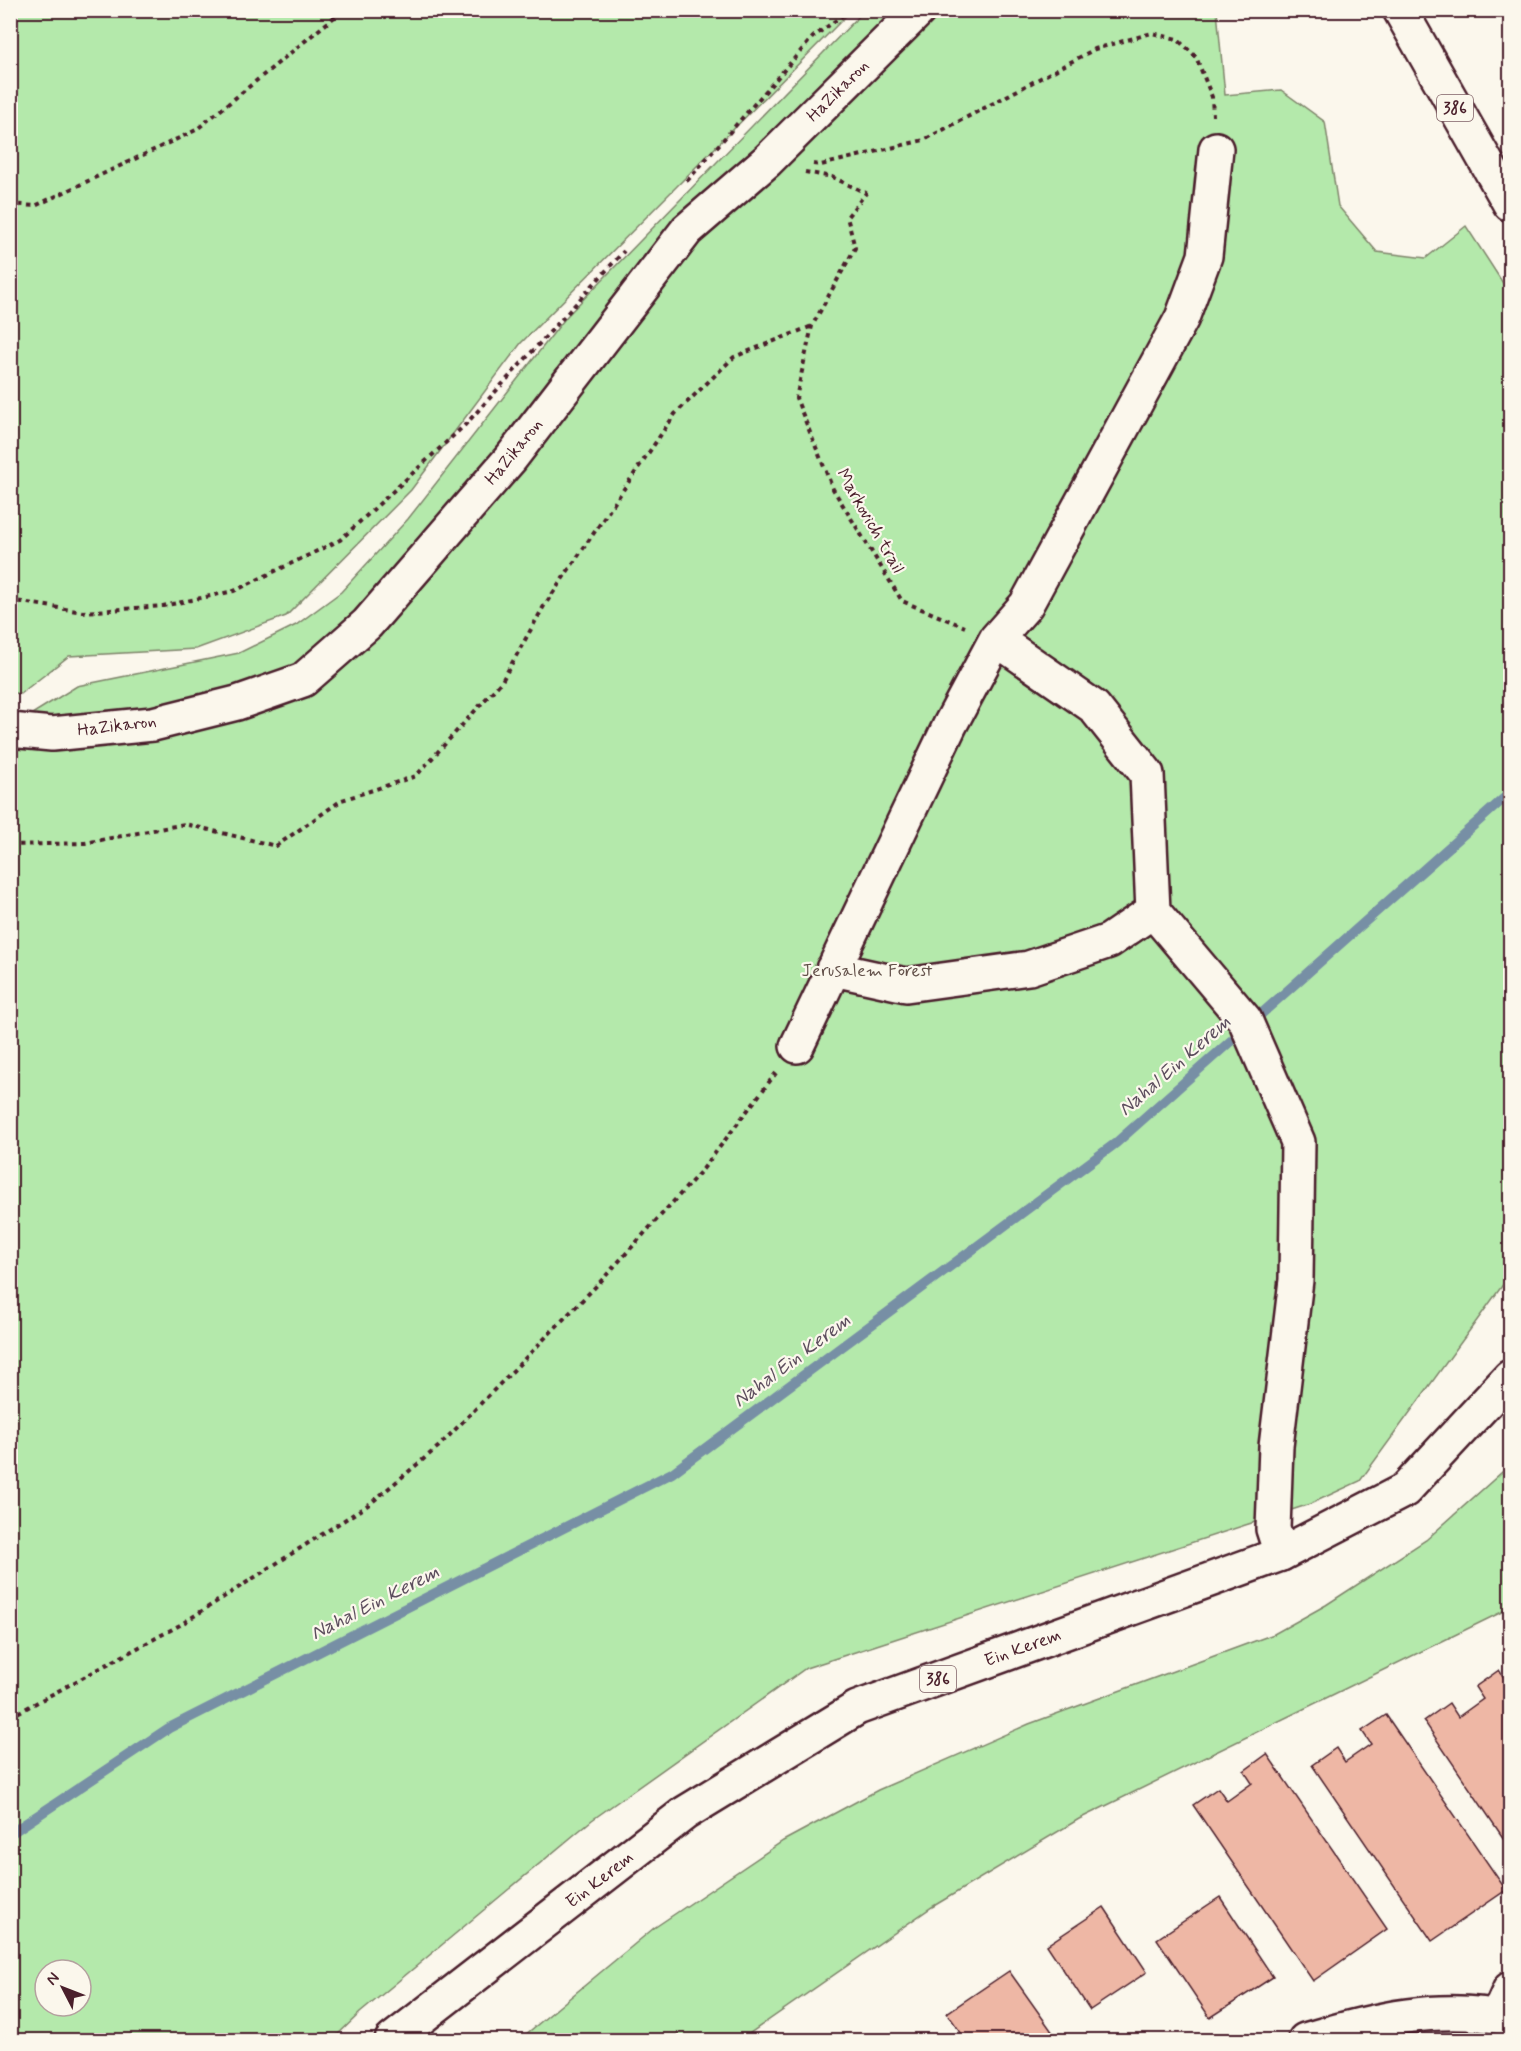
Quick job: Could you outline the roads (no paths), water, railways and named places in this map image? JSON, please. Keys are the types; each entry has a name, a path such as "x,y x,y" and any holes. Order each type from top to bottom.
{"street":[{"name":"HaZikaron","path":"14,736 153,724 237,703 303,680 366,624 511,458 687,230 767,161 919,10"},
{"name":"386","path":"1400,11 1510,204"},
{"path":"797,1046 950,725 996,639 1026,604 1182,318 1205,256 1216,149"},
{"path":"996,639 1094,707 1147,774 1153,911 1245,1020 1298,1143 1296,1280 1276,1446 1273,1529 1281,1554"},
{"path":"833,969 906,986 1029,968 1109,941 1153,911"},
{"name":"Ein Kerem","path":"392,2040 685,1813 857,1708 1281,1554 1405,1490 1510,1377"},
{"path":"1305,2040 1398,2016 1439,2012 1507,2013"}],"waterway":[{"name":"Nahal Ein Kerem","path":"10,1834 169,1728 672,1473 1116,1143 1510,793"}],"park label":[{"name":"Jerusalem Forest","path":"867,971"}]}
